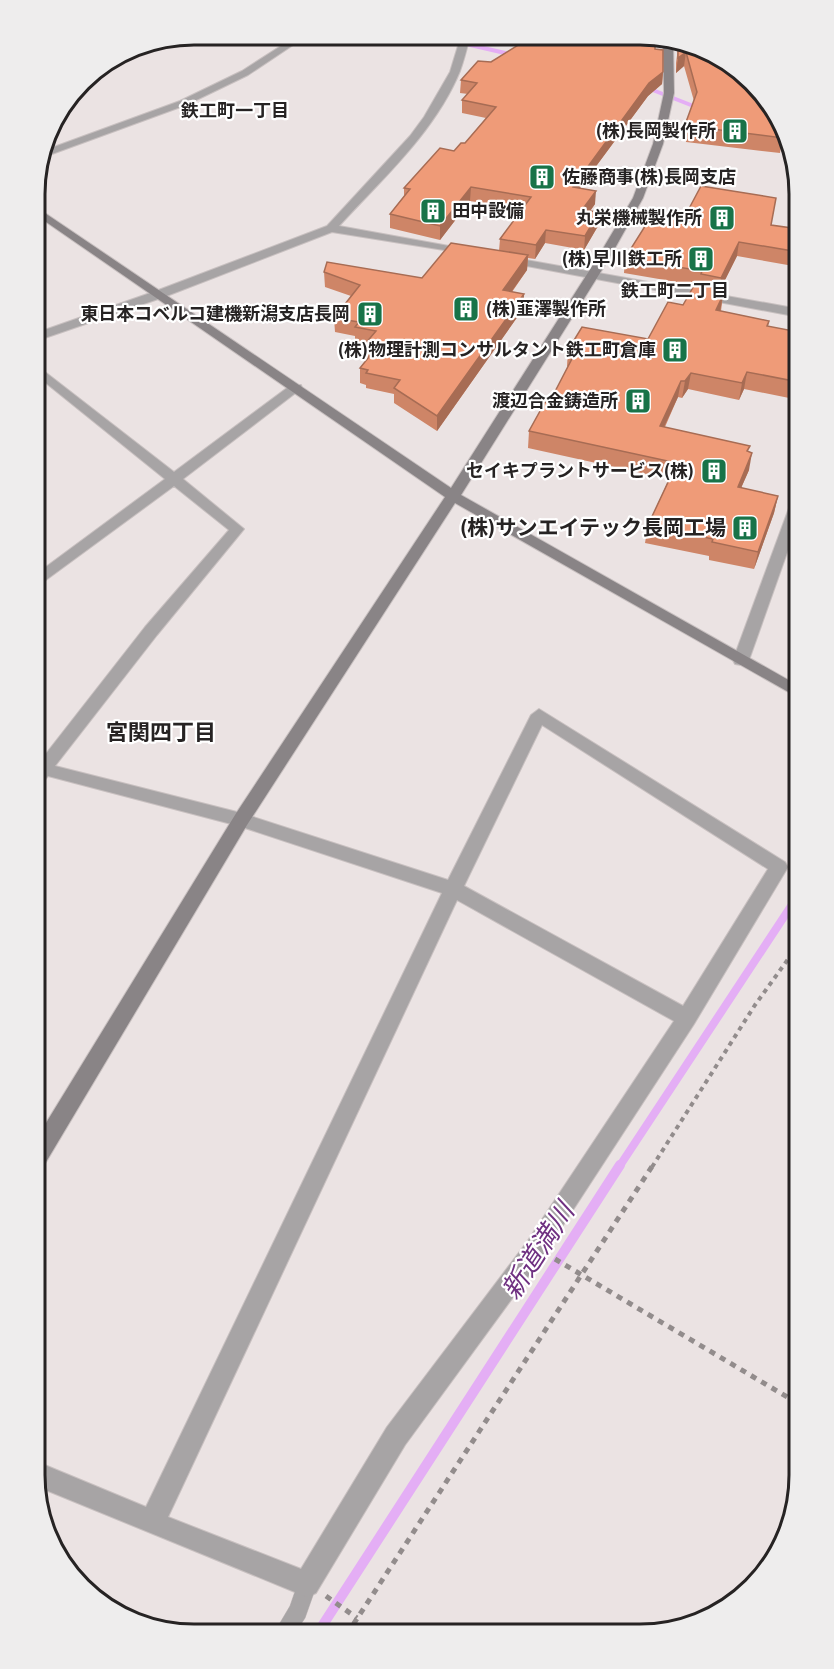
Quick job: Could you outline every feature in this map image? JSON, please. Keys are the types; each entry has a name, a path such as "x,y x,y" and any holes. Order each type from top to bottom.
{"street":[{"path":"51,151 183,103 245,74 289,45"},
{"path":"45,334 160,294 331,228 424,124 454,72 463,45"},
{"path":"45,1143 241,820 453,496 593,275 638,198 658,144 669,93 672,49"},
{"path":"45,216 453,496 789,687"},
{"path":"331,228 789,311"},
{"path":"45,376 237,529 45,759"},
{"path":"45,575 296,388"},
{"path":"741,660 789,528"},
{"path":"45,1478 152,1523 313,1587 396,1436 535,1250 687,1018 779,867 539,715 453,889 152,1523"},
{"path":"45,769 241,820 453,889 687,1018"}],"lane":[{"path":"290,1624 313,1587"}],"path":[{"path":"353,1624 582,1276 755,1005 789,958"},
{"path":"548,1254 571,1270 789,1398"},
{"path":"313,1587 357,1618"}],"building":[{"path":"518,45 640,45 655,46 655,49 663,50 663,72 649,83 573,187 596,191 582,210 599,212 585,236 546,230 536,245 500,239 531,197 471,187 440,226 390,214 410,189 404,188 440,148 454,151 461,143 465,143 496,107 462,100 477,83 461,80 478,61 491,62"},
{"path":"678,50 686,52 678,58"},
{"path":"686,53 706,60 738,82 764,111 778,137 688,126 690,122 686,122 697,92"},
{"path":"701,186 776,198 771,225 789,228 789,250 739,242 721,278 701,274 702,271 625,258 647,223 664,224 670,213 685,216"},
{"path":"451,243 528,255 503,290 524,294 437,416 394,388 400,380 366,373 368,370 360,368 377,347 365,344 376,331 355,327 359,322 334,318 360,285 324,272 327,262 422,278"},
{"path":"695,284 716,287 713,293 723,295 716,310 769,321 767,326 789,330 789,380 747,372 742,383 691,373 685,381 681,381 660,426 750,446 747,451 752,453 738,487 778,496 758,552 712,542 713,539 648,525 677,463 529,431 545,402 549,403 576,351 568,350 582,327 648,339 668,302 683,305"}],"waterway":[{"path":"470,45 514,55"},
{"path":"645,87 701,109"},
{"name":"新道満川","path":"619,1167 789,909"},
{"name":"新道満川","path":"323,1624 620,1165"}],"place":[{"name":"(株)長岡製作所","path":"735,131"},
{"name":"佐藤商事(株)長岡支店","path":"542,177"},
{"name":"田中設備","path":"433,211"},
{"name":"丸栄機械製作所","path":"722,218"},
{"name":"(株)早川鉄工所","path":"701,259"},
{"name":"(株)韮澤製作所","path":"466,309"},
{"name":"東日本コベルコ建機新潟支店長岡","path":"370,314"},
{"name":"(株)物理計測コンサルタント鉄工町倉庫","path":"675,350"},
{"name":"渡辺合金鋳造所","path":"638,401"},
{"name":"セイキプラントサービス(株)","path":"714,471"},
{"name":"(株)サンエイテック長岡工場","path":"745,528"}],"district":[{"name":"鉄工町一丁目","path":"235,111"},
{"name":"鉄工町二丁目","path":"675,291"},
{"name":"宮関四丁目","path":"161,732"}]}
